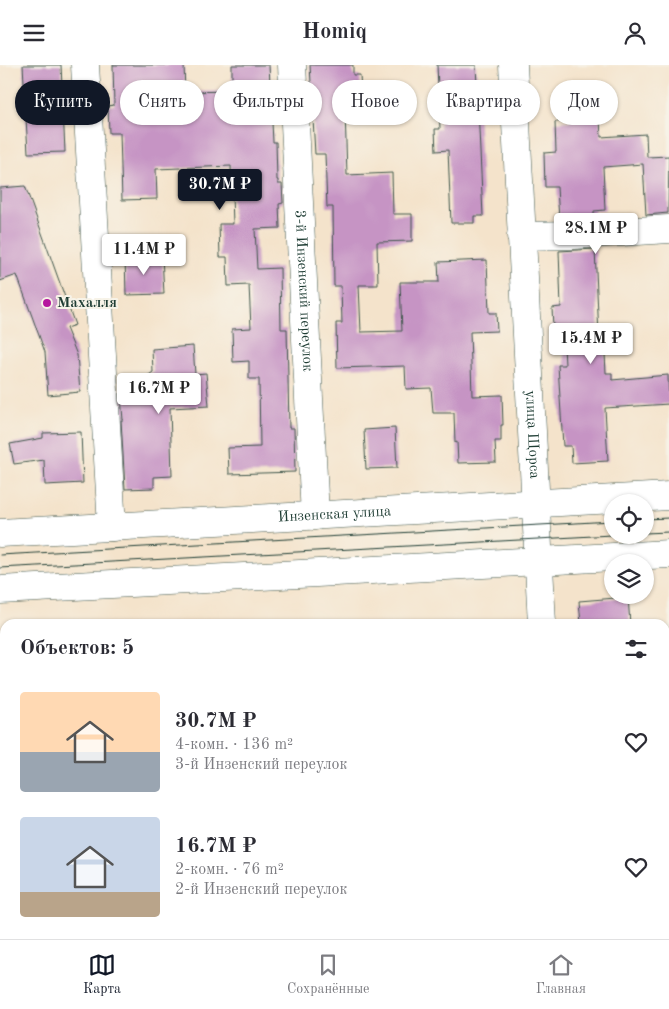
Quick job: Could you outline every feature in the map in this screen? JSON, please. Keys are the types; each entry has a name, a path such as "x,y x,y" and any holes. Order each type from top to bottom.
{"street":[{"path":"85,65 112,527"},
{"name":"3-й Инзенский переулок","path":"292,65 315,516"},
{"name":"улица Щорса","path":"513,65 542,619"},
{"path":"521,236 574,235 669,229"},
{"name":"Инзенская улица","path":"0,533 669,496"},
{"path":"0,590 669,554"}],"building":[{"path":"23,65 61,65 62,80 24,80"},
{"path":"113,65 184,65 185,80 120,80 120,125 204,125 204,92 214,91 214,125 272,125 273,142 276,142 277,180 278,184 282,184 283,203 279,204 280,228 255,229 257,269 280,268 281,329 287,329 289,428 294,428 295,472 229,474 228,448 260,447 259,379 249,379 249,361 233,362 232,329 251,328 249,285 228,286 227,257 220,257 219,224 233,224 231,166 156,169 157,199 122,200 120,133 109,133 110,106 114,105"},
{"path":"232,65 269,65 270,80 232,80"},
{"path":"310,65 353,65 353,75 360,75 360,80 332,80 332,125 345,125 347,175 392,173 393,214 412,214 412,241 377,242 378,285 359,285 361,332 402,331 400,282 439,282 438,262 487,260 489,313 496,313 497,331 470,332 472,396 502,395 503,425 501,425 501,441 495,441 496,462 458,463 454,413 433,413 431,388 406,389 405,366 337,368 336,323 342,323 341,286 334,286 333,207 327,207 325,154 315,154 313,125 322,125 322,80 311,80"},
{"path":"437,65 476,65 477,80 438,80"},
{"path":"26,125 64,125 65,152 28,153"},
{"path":"440,125 479,125 483,216 474,216 474,223 451,223 448,150 436,151 435,129 440,129"},
{"path":"555,125 600,125 601,137 646,134 647,157 669,156 668,213 646,215 643,164 603,167 605,210 594,211 594,218 559,220 557,187 545,187 544,153 556,152"},
{"path":"25,186 75,325 66,328 77,355 80,392 48,395 45,352 17,275 0,281 0,188"},
{"path":"595,249 599,336 604,335 606,373 612,373 612,380 668,375 669,404 605,408 608,461 572,463 571,446 563,446 558,365 565,365 563,327 553,327 552,308 561,307 559,251"},
{"path":"162,256 164,294 126,295 125,257"},
{"path":"193,346 195,374 206,373 209,406 170,408 172,476 154,477 154,488 125,489 121,397 147,396 146,377 153,372 152,349"},
{"path":"395,428 397,468 366,469 364,430"},
{"path":"81,432 83,483 45,485 44,460 14,464 10,444 43,438 43,433"},
{"path":"604,599 604,604 629,604 630,619 581,619 579,601"}],"tram line":[{"path":"654,519 669,518"},
{"path":"0,555 604,521"},
{"path":"654,533 669,532"},
{"path":"0,568 604,535"}],"place":[{"name":"Махалля","path":"47,303"}]}
